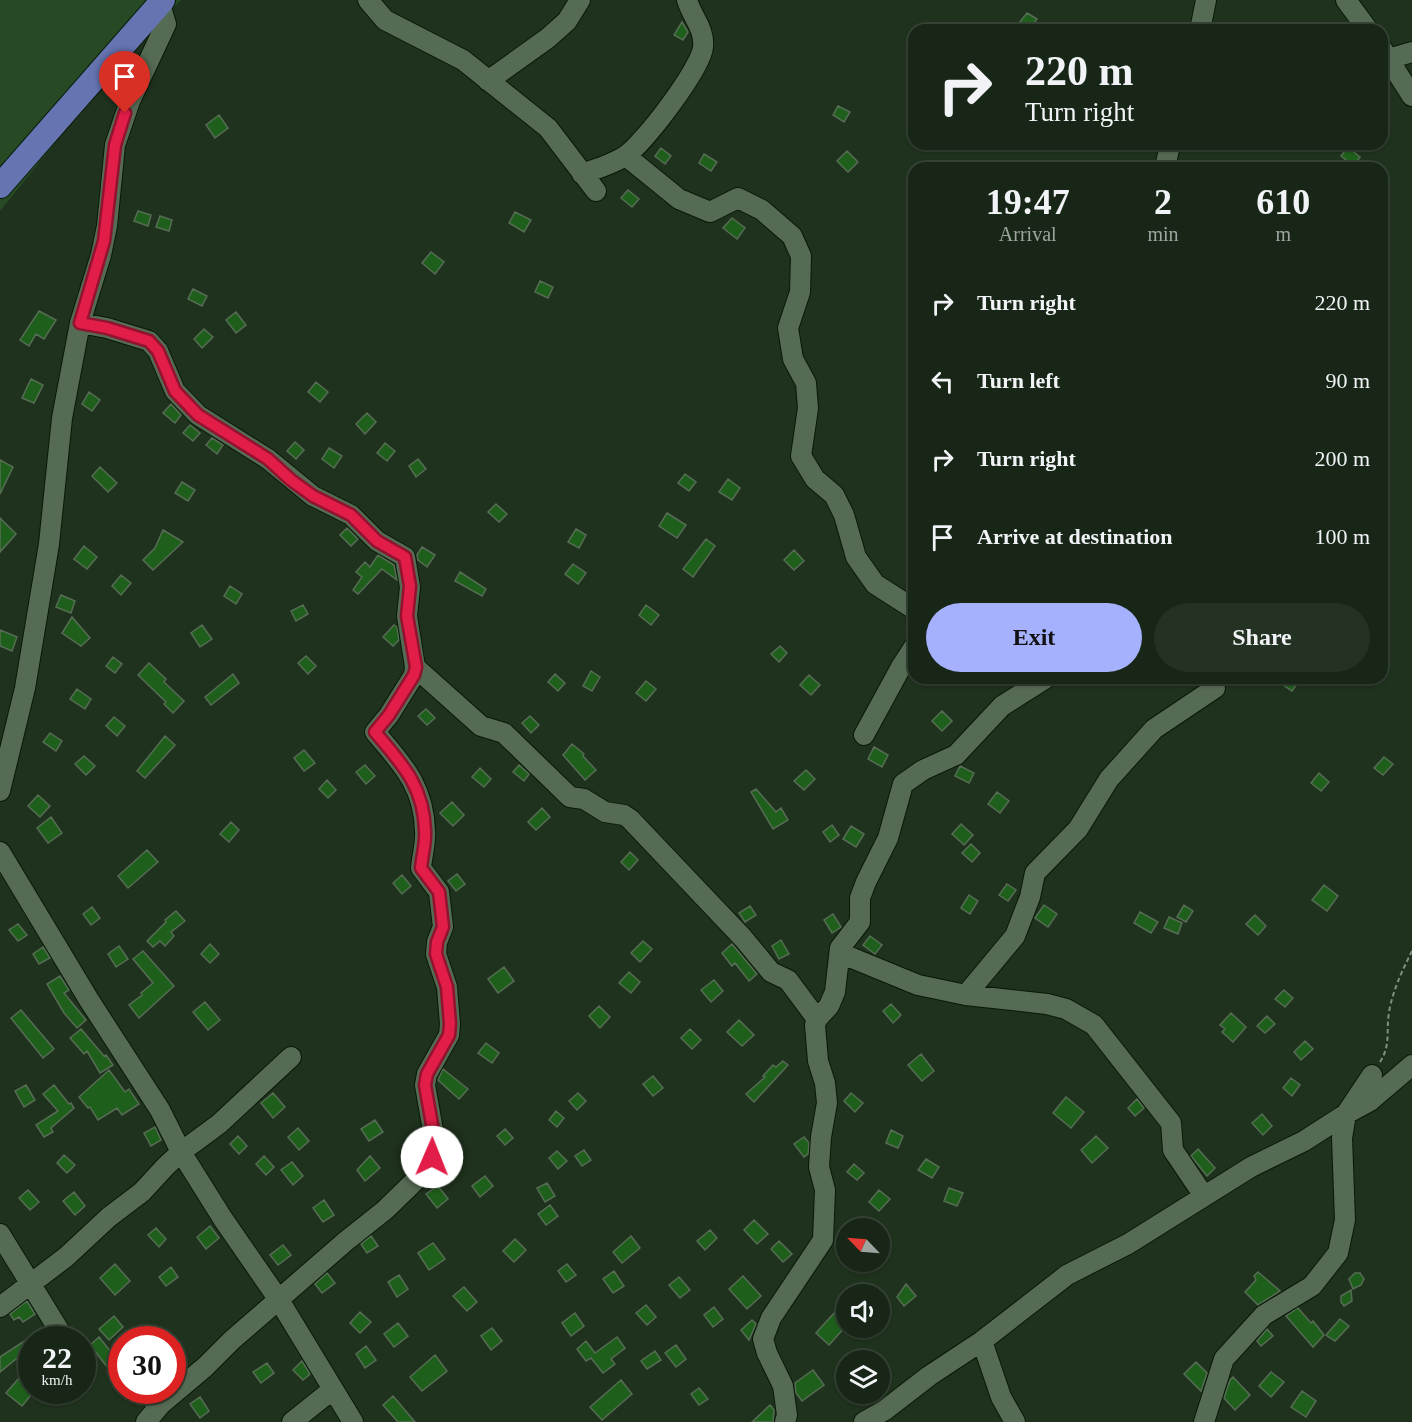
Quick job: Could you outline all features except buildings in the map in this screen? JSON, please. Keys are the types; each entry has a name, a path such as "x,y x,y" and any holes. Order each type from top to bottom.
{"main road":[{"path":"0,186 161,2"}],"street":[{"path":"368,0 386,20 463,60 548,128 596,191"},
{"path":"489,81 567,21 580,0"},
{"path":"582,174 626,156 687,82 703,50 703,32 687,0"},
{"path":"1201,24 1206,0"},
{"path":"1346,0 1364,24"},
{"path":"0,791 29,666 49,544 62,418 80,323 107,226 115,145 121,124 165,24 161,2"},
{"path":"1388,54 1412,52"},
{"path":"1388,59 1412,96"},
{"path":"626,156 679,199 710,212 738,198 762,210 792,236 801,256 800,292 788,328 793,359 806,383 808,408 801,456 815,479 834,495 844,515 856,557 875,584 908,605"},
{"path":"80,323 107,328 149,341 158,351 175,391 198,415 268,459 313,496 351,515 377,541 405,557 410,586 407,616 416,667 401,698 375,732 397,758 420,793 426,834 421,868 439,892 443,927 437,942 436,954 447,987 450,1024 449,1035 427,1074 425,1085 434,1136 432,1157 424,1172 385,1210 346,1241 180,1386 146,1422"},
{"path":"864,735 908,658"},
{"path":"416,667 481,726 504,733 570,796 584,799 605,812 624,815 630,819 743,938 771,972 788,981 817,1019"},
{"path":"785,1422 787,1415 783,1386 767,1353 763,1339 771,1318 823,1240 825,1190 819,1167 827,1103 825,1083 818,1061 815,1025 835,992 840,948 860,922 860,898 888,838 903,784 923,770 956,755 1002,706 1037,684"},
{"path":"966,995 1015,936 1030,897 1035,873 1078,829 1109,779 1154,729 1215,688"},
{"path":"0,852 89,1000 160,1110 181,1152 223,1219 279,1300 353,1422"},
{"path":"840,953 918,985 966,995 1047,1004 1066,1009 1094,1024 1171,1123 1173,1150 1204,1196"},
{"path":"0,1307 66,1257 109,1217 142,1192 181,1152 219,1124 291,1057"},
{"path":"864,1422 885,1410 929,1376 982,1341 1067,1275 1128,1244 1251,1167 1304,1141 1370,1101 1412,1065"},
{"path":"1204,1422 1224,1359 1263,1315 1312,1286 1338,1253 1346,1220 1342,1138 1346,1114 1372,1075"},
{"path":"0,1234 56,1326"},
{"path":"982,1341 1001,1396 1015,1422"},
{"path":"292,1422 332,1390"}],"path":[{"path":"1372,1075 1387,1051 1389,1014 1397,982 1412,951"}],"green space":[{"path":"0,0 181,0 101,86 0,211"}],"route":[{"path":"125,113 115,145 104,241 80,323 107,328 149,341 158,351 175,391 198,415 268,459 313,496 351,515 377,541 405,557 410,586 407,616 416,667 401,698 375,732 410,775 420,793 426,834 421,868 439,892 443,927 437,942 436,954 447,987 450,1024 449,1035 427,1074 425,1085 434,1136 432,1157"}]}
